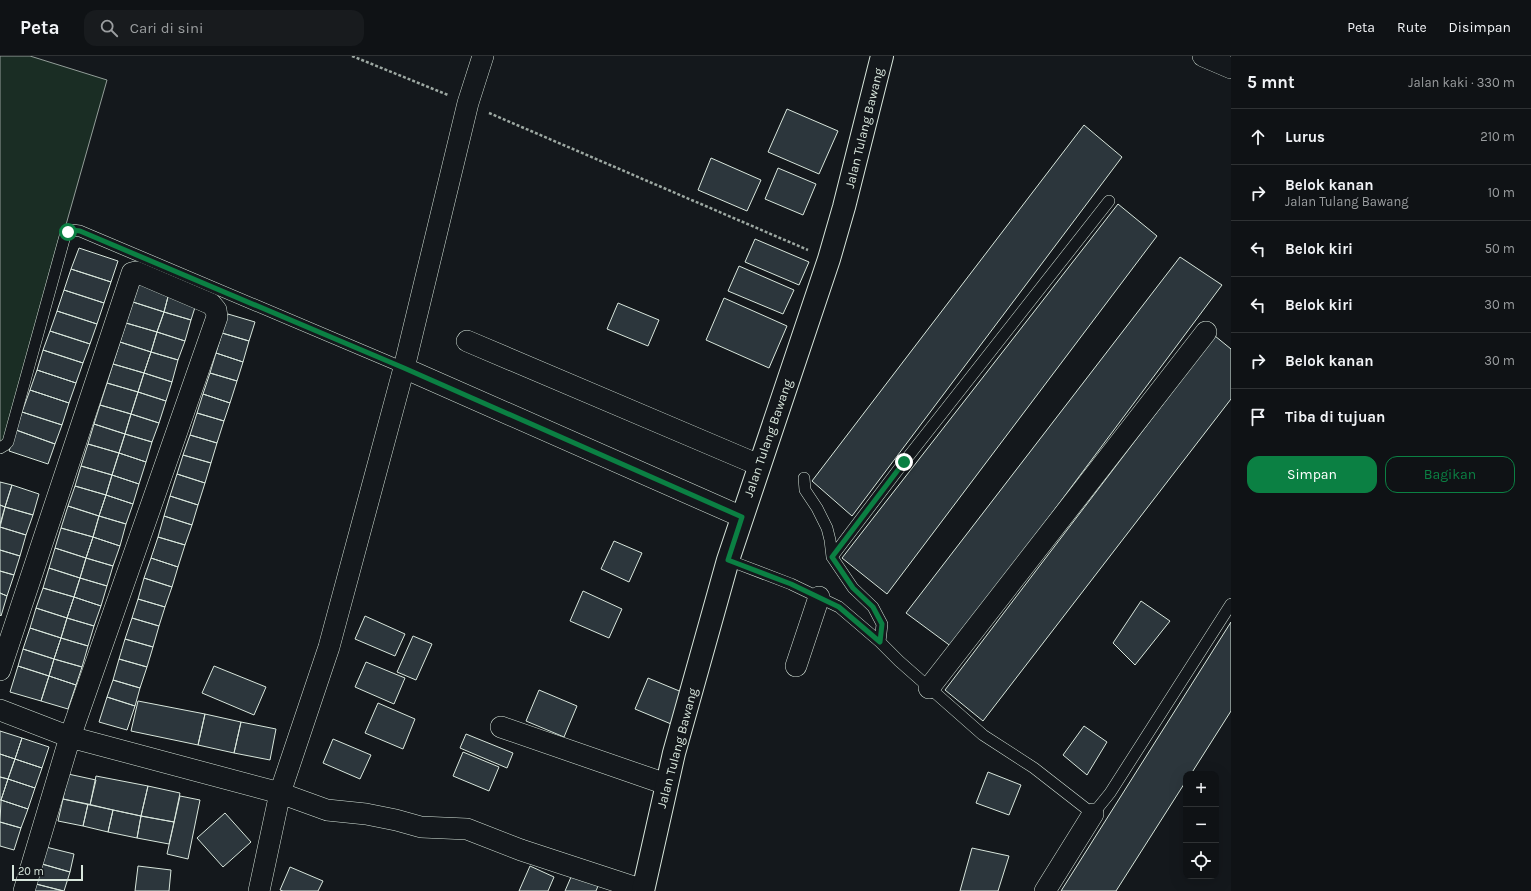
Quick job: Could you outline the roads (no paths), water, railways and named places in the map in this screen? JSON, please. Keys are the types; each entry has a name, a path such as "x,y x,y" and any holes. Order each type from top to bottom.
{"street":[{"path":"259,891 280,793 329,647 404,368 468,103 483,56"},
{"name":"Jalan Tulang Bawang","path":"643,890 666,784 728,560 829,259 844,207 882,56"},
{"path":"1203,56 1231,68"},
{"path":"0,670 132,273 136,272 211,304 216,310 217,317 70,737 24,891"},
{"path":"929,688 1206,332"},
{"path":"466,341 759,465"},
{"path":"404,368 742,517"},
{"path":"796,666 819,597"},
{"path":"0,710 70,737 280,793 326,810 366,814 421,827 467,829 521,850 643,890"},
{"path":"501,727 666,784"},
{"path":"1045,891 1093,814"}],"lane":[{"path":"832,557 904,462 1109,201"},
{"path":"0,448 8,442 65,236 72,230 80,231 404,368"},
{"path":"804,478 805,490 817,508 827,528 832,557 853,588 873,607 882,624 880,642"},
{"path":"728,560 791,584 839,607 983,735 1034,768 1093,814 1114,787 1231,604"}]}
